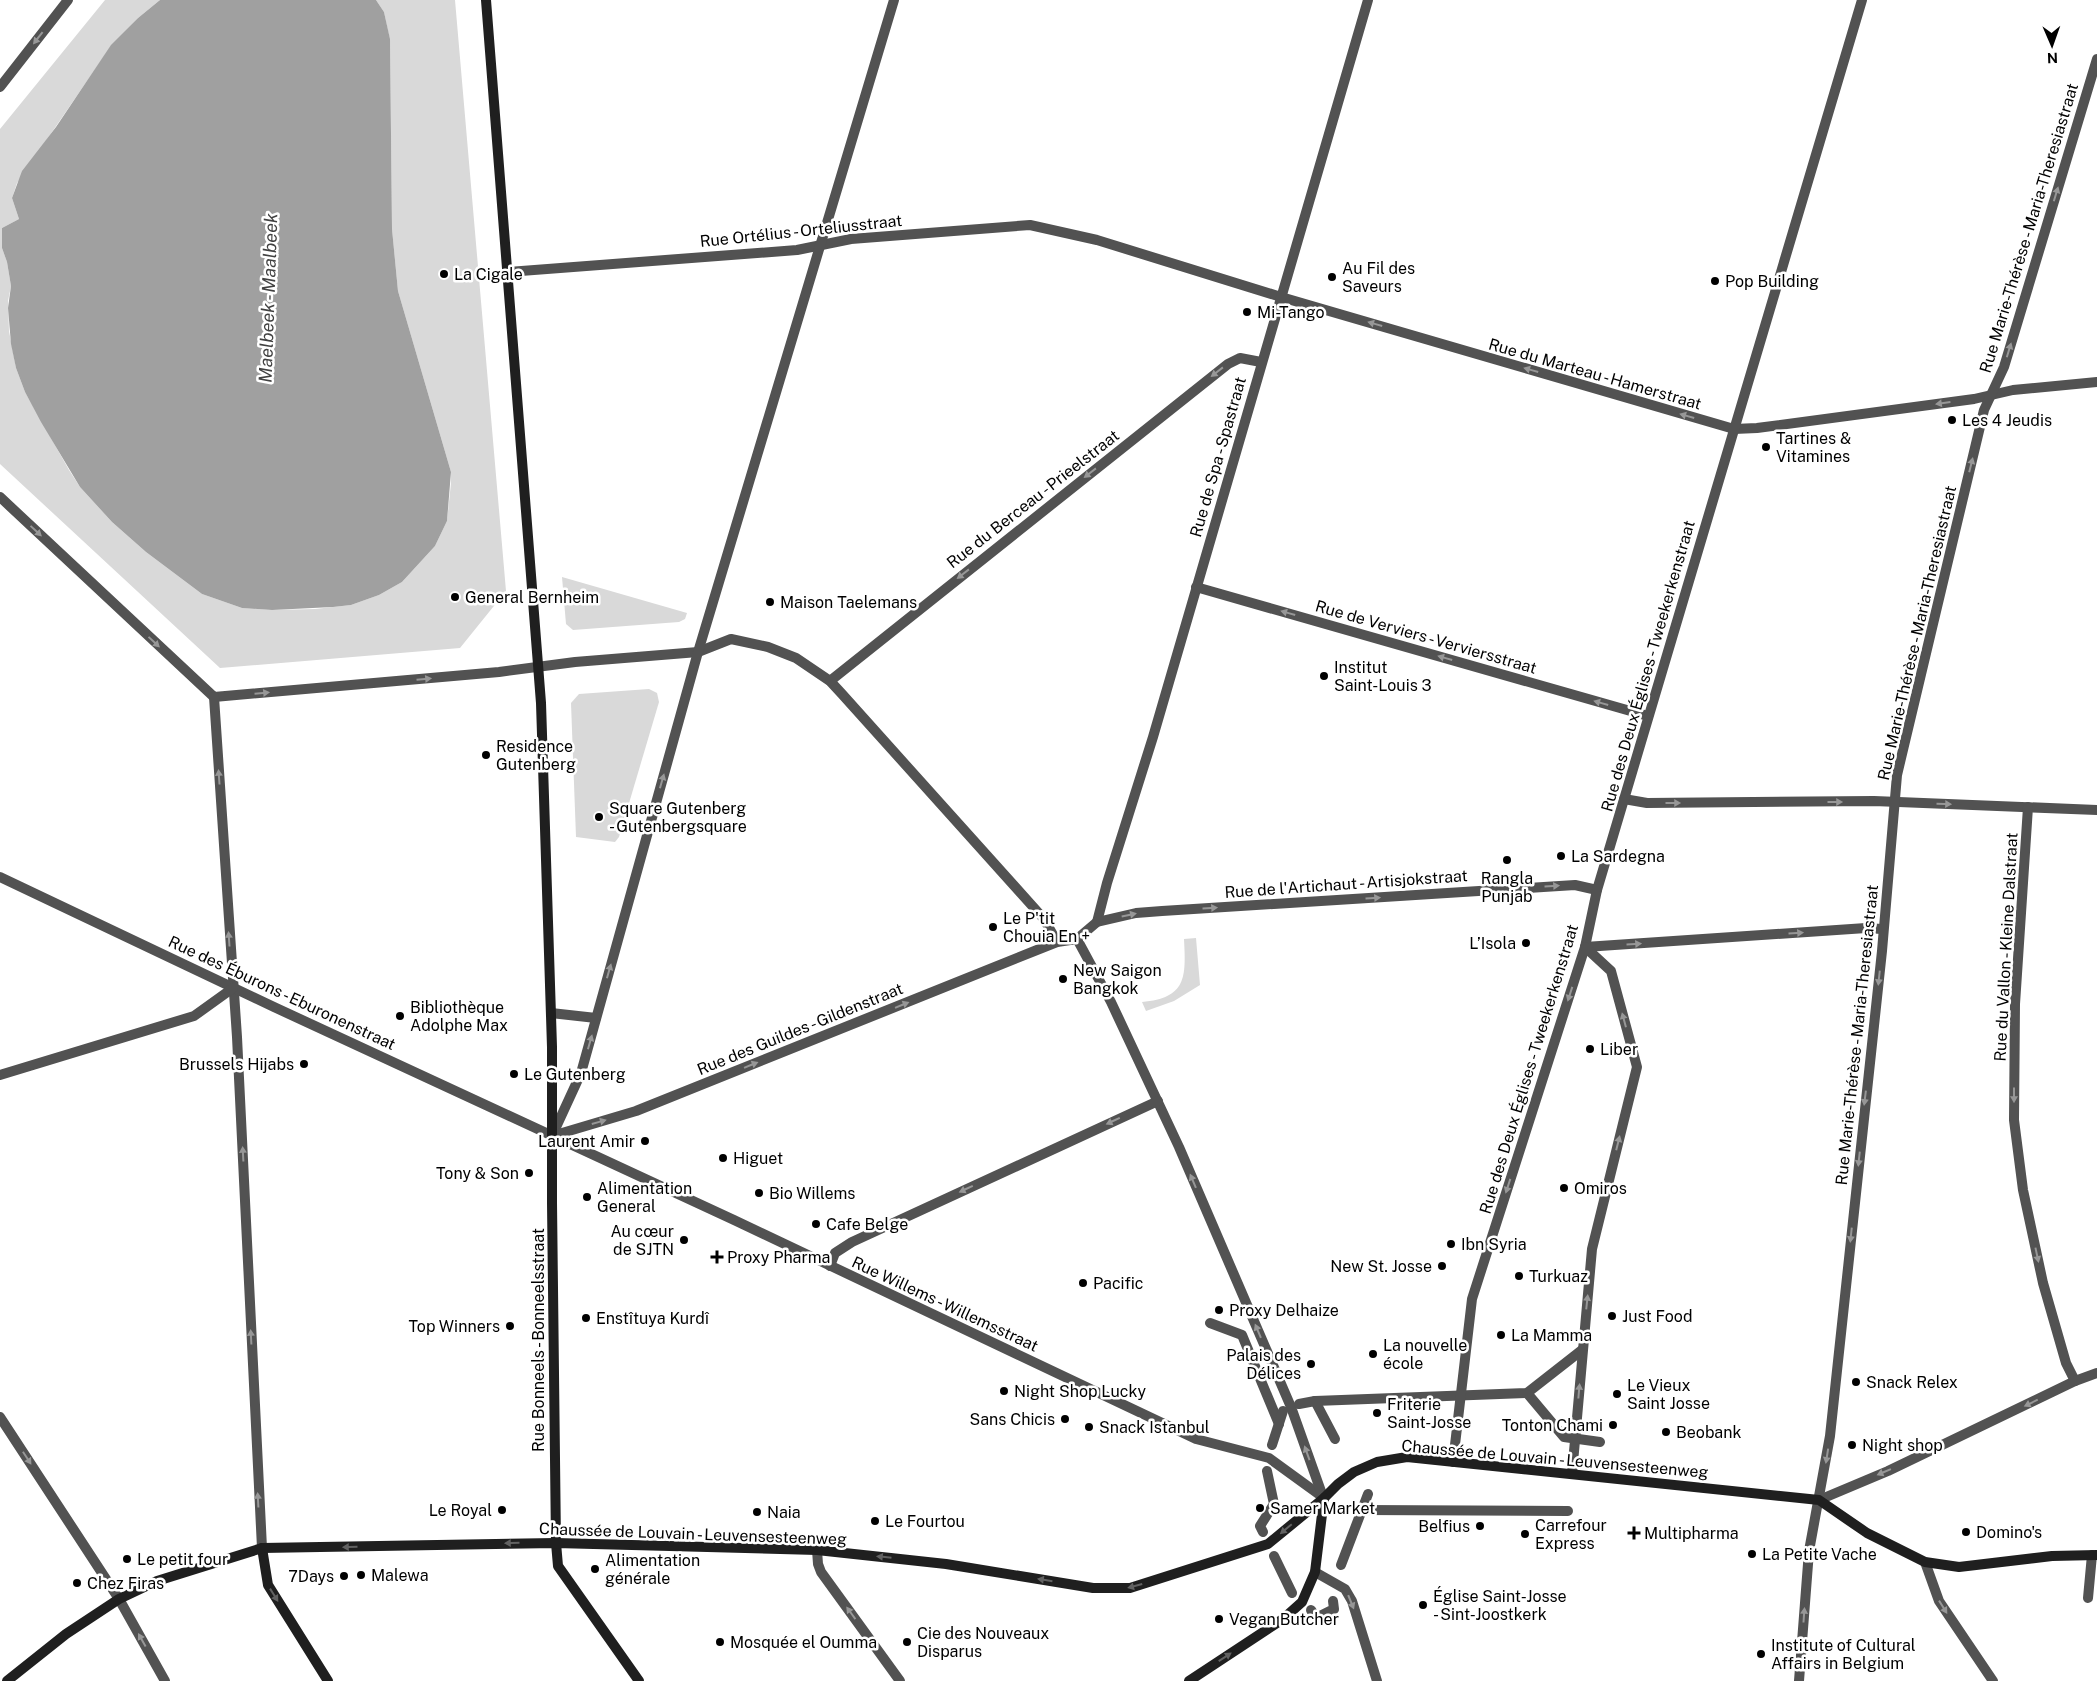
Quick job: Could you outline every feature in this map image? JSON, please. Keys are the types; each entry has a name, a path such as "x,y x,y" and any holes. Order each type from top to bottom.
{"main road":[{"path":"486,0 539,667 551,1013 552,1136"},
{"name":"Rue Bonneels - Bonneelsstraat","path":"552,1136 556,1543 558,1566 638,1681"},
{"name":"Chaussée de Louvain - Leuvensesteenweg","path":"7,1681 66,1634 119,1598 157,1581 262,1548 556,1543 817,1550 946,1564 1093,1588 1130,1588 1268,1544 1354,1472 1377,1462 1407,1457 1819,1500"},
{"path":"1189,1681 1283,1619 1302,1602 1315,1572 1324,1498"},
{"path":"1819,1500 1867,1532 1925,1562 1959,1567 2052,1556 2095,1555"},
{"path":"262,1548 268,1585 328,1681"}],"street":[{"path":"0,87 68,0"},
{"path":"552,1136 581,1073 698,652 894,0"},
{"name":"Rue de Spa - Spastraat","path":"1097,922 1107,883 1153,737 1368,0"},
{"name":"Rue des Deux Églises - Tweekerkenstraat","path":"1453,1462 1472,1299 1585,947 1597,890 1862,0"},
{"name":"Rue Marie-Thérèse - Maria-Theresiastraat","path":"1799,1681 1809,1551 1830,1436 1882,951 1882,929 1896,775 1984,410 2004,367 2097,59"},
{"name":"Rue Ortélius - Orteliusstraat","path":"507,272 797,250 851,240 1030,225 1097,240"},
{"name":"Rue du Marteau - Hamerstraat","path":"1097,240 1281,297 1734,429 1757,428 1991,395 2013,390 2097,382"},
{"name":"Rue du Berceau - Prieelstraat","path":"830,681 1228,364 1240,358 1261,362"},
{"path":"0,497 214,697 233,988 238,1036 262,1548"},
{"name":"Rue de Verviers - Verviersstraat","path":"1196,587 1648,716"},
{"path":"214,697 698,652 731,638 768,647 796,658 830,681 1044,919 1057,942"},
{"path":"1624,799 1647,803 1895,802 2097,810"},
{"name":"Rue du Vallon - Kleine Dalstraat","path":"2028,807 2014,1004 2014,1120 2023,1190 2043,1283 2066,1363 2075,1381"},
{"name":"Rue des Éburons - Eburonenstraat","path":"0,877 233,988 552,1136"},
{"name":"Rue de l'Artichaut - Artisjokstraat","path":"1097,922 1162,911 1575,885 1597,890"},
{"path":"1097,922 1078,939 1111,1002 1158,1101 1291,1407 1324,1498"},
{"path":"1585,947 1866,928 1882,929"},
{"name":"Rue des Guildes - Gildenstraat","path":"552,1136 636,1111 1057,942 1078,939"},
{"path":"1572,1474 1592,1249 1636,1067 1611,971 1585,947"},
{"path":"0,1075 194,1016 233,988"},
{"path":"551,1013 596,1018"},
{"path":"830,1266 835,1253 852,1242 1158,1101"},
{"name":"Rue Willems - Willemsstraat","path":"552,1136 1196,1439 1270,1458 1324,1498"},
{"path":"1210,1323 1242,1335 1279,1424"},
{"path":"1272,1446 1279,1424 1291,1407 1315,1401 1527,1393 1582,1350"},
{"name":"Chaussée de Louvain - Leuvensesteenweg","path":"1819,1500 1888,1471 2075,1381 2097,1373"},
{"path":"1527,1393 1564,1437 1600,1442"},
{"path":"1315,1401 1335,1439"},
{"path":"0,1417 119,1598 165,1681"},
{"path":"1263,1532 1260,1526 1274,1504 1267,1471"},
{"path":"1342,1565 1368,1494"},
{"path":"1362,1510 1568,1511"},
{"path":"817,1550 818,1564 821,1572 900,1681"},
{"path":"2088,1598 2095,1555"},
{"path":"1274,1556 1292,1593"},
{"path":"1925,1562 1939,1601 1993,1681"},
{"path":"1315,1572 1345,1588 1352,1601 1377,1681"},
{"path":"1311,1610 1316,1618 1334,1609 1333,1601"}],"shaded area":[{"path":"105,0 160,0 138,18 111,46 17,183 12,198 19,219 2,228 2,248 7,262 11,286 8,301 9,331 16,368 25,392 69,470 80,487 112,522 146,552 202,594 242,608 272,610 315,609 351,605 379,595 402,582 435,546 447,521 451,472 398,291 392,229 390,40 384,12 376,0 455,0 506,591 460,648 220,668 0,464 0,129"},
{"path":"562,577 687,613 685,619 679,622 573,630 566,624"},
{"name":"Square Gutenberg - Gutenbergsquare","path":"649,689 657,693 659,702 619,837 615,842 576,837 571,703 579,694"},
{"path":"1196,938 1200,985 1174,1001 1146,1011 1142,1002 1168,996 1181,983 1185,964 1184,939"}],"water":[{"name":"Maelbeek - Maalbeek","path":"160,0 376,0 384,12 390,39 392,229 398,291 451,472 447,521 435,546 402,582 379,595 351,605 272,610 242,608 202,594 146,552 112,522 80,487 41,422 25,392 16,368 11,344 8,308 11,286 7,262 2,248 2,228 19,219 12,198 22,171 56,127 111,45 138,18"}],"place":[{"name":"La Cigale","path":"444,274"},
{"name":"Au Fil des Saveurs","path":"1332,277"},
{"name":"Pop Building","path":"1715,281"},
{"name":"Mi-Tango","path":"1247,312"},
{"name":"Les 4 Jeudis","path":"1952,420"},
{"name":"Tartines & Vitamines","path":"1766,447"},
{"name":"General Bernheim","path":"455,597"},
{"name":"Maison Taelemans","path":"770,602"},
{"name":"Institut Saint-Louis 3","path":"1324,676"},
{"name":"Residence Gutenberg","path":"486,755"},
{"name":"Square Gutenberg - Gutenbergsquare","path":"599,817"},
{"name":"La Sardegna","path":"1561,856"},
{"name":"Rangla Punjab","path":"1507,860"},
{"name":"Le P'tit Chouia En +","path":"993,927"},
{"name":"L’Isola","path":"1526,943"},
{"name":"New Saigon Bangkok","path":"1063,979"},
{"name":"Bibliothèque Adolphe Max","path":"400,1016"},
{"name":"Liber","path":"1590,1049"},
{"name":"Brussels Hijabs","path":"304,1064"},
{"name":"Le Gutenberg","path":"514,1074"},
{"name":"Laurent Amir","path":"645,1141"},
{"name":"Higuet","path":"723,1158"},
{"name":"Tony & Son","path":"529,1173"},
{"name":"Omiros","path":"1564,1188"},
{"name":"Bio Willems","path":"759,1193"},
{"name":"Alimentation General","path":"587,1197"},
{"name":"Cafe Belge","path":"816,1224"},
{"name":"Au cœur de SJTN","path":"684,1240"},
{"name":"Ibn Syria","path":"1451,1244"},
{"name":"Proxy Pharma","path":"717,1257"},
{"name":"New St. Josse","path":"1442,1266"},
{"name":"Turkuaz","path":"1519,1276"},
{"name":"Pacific","path":"1083,1283"},
{"name":"Proxy Delhaize","path":"1219,1310"},
{"name":"Just Food","path":"1612,1316"},
{"name":"Enstîtuya Kurdî","path":"586,1318"},
{"name":"Top Winners","path":"510,1326"},
{"name":"La Mamma","path":"1501,1335"},
{"name":"La nouvelle école","path":"1373,1354"},
{"name":"Palais des Délices","path":"1311,1364"},
{"name":"Snack Relex","path":"1856,1382"},
{"name":"Night Shop Lucky","path":"1004,1391"},
{"name":"Le Vieux Saint Josse","path":"1617,1394"},
{"name":"Friterie Saint-Josse","path":"1377,1413"},
{"name":"Sans Chicis","path":"1065,1419"},
{"name":"Tonton Chami","path":"1613,1425"},
{"name":"Snack Istanbul","path":"1089,1427"},
{"name":"Beobank","path":"1666,1432"},
{"name":"Night shop","path":"1852,1445"},
{"name":"Samer Market","path":"1260,1508"},
{"name":"Le Royal","path":"502,1510"},
{"name":"Naia","path":"757,1512"},
{"name":"Le Fourtou","path":"875,1521"},
{"name":"Belfius","path":"1480,1526"},
{"name":"Domino's","path":"1966,1532"},
{"name":"Multipharma","path":"1634,1533"},
{"name":"Carrefour Express","path":"1525,1534"},
{"name":"La Petite Vache","path":"1752,1554"},
{"name":"Le petit four","path":"127,1559"},
{"name":"Alimentation générale","path":"595,1569"},
{"name":"Malewa","path":"361,1575"},
{"name":"7Days","path":"344,1576"},
{"name":"Chez Firas","path":"77,1583"},
{"name":"Église Saint-Josse - Sint-Joostkerk","path":"1423,1605"},
{"name":"Vegan Butcher","path":"1219,1619"},
{"name":"Mosquée el Oumma","path":"720,1642"},
{"name":"Cie des Nouveaux Disparus","path":"907,1642"},
{"name":"Institute of Cultural Affairs in Belgium","path":"1761,1654"}]}
